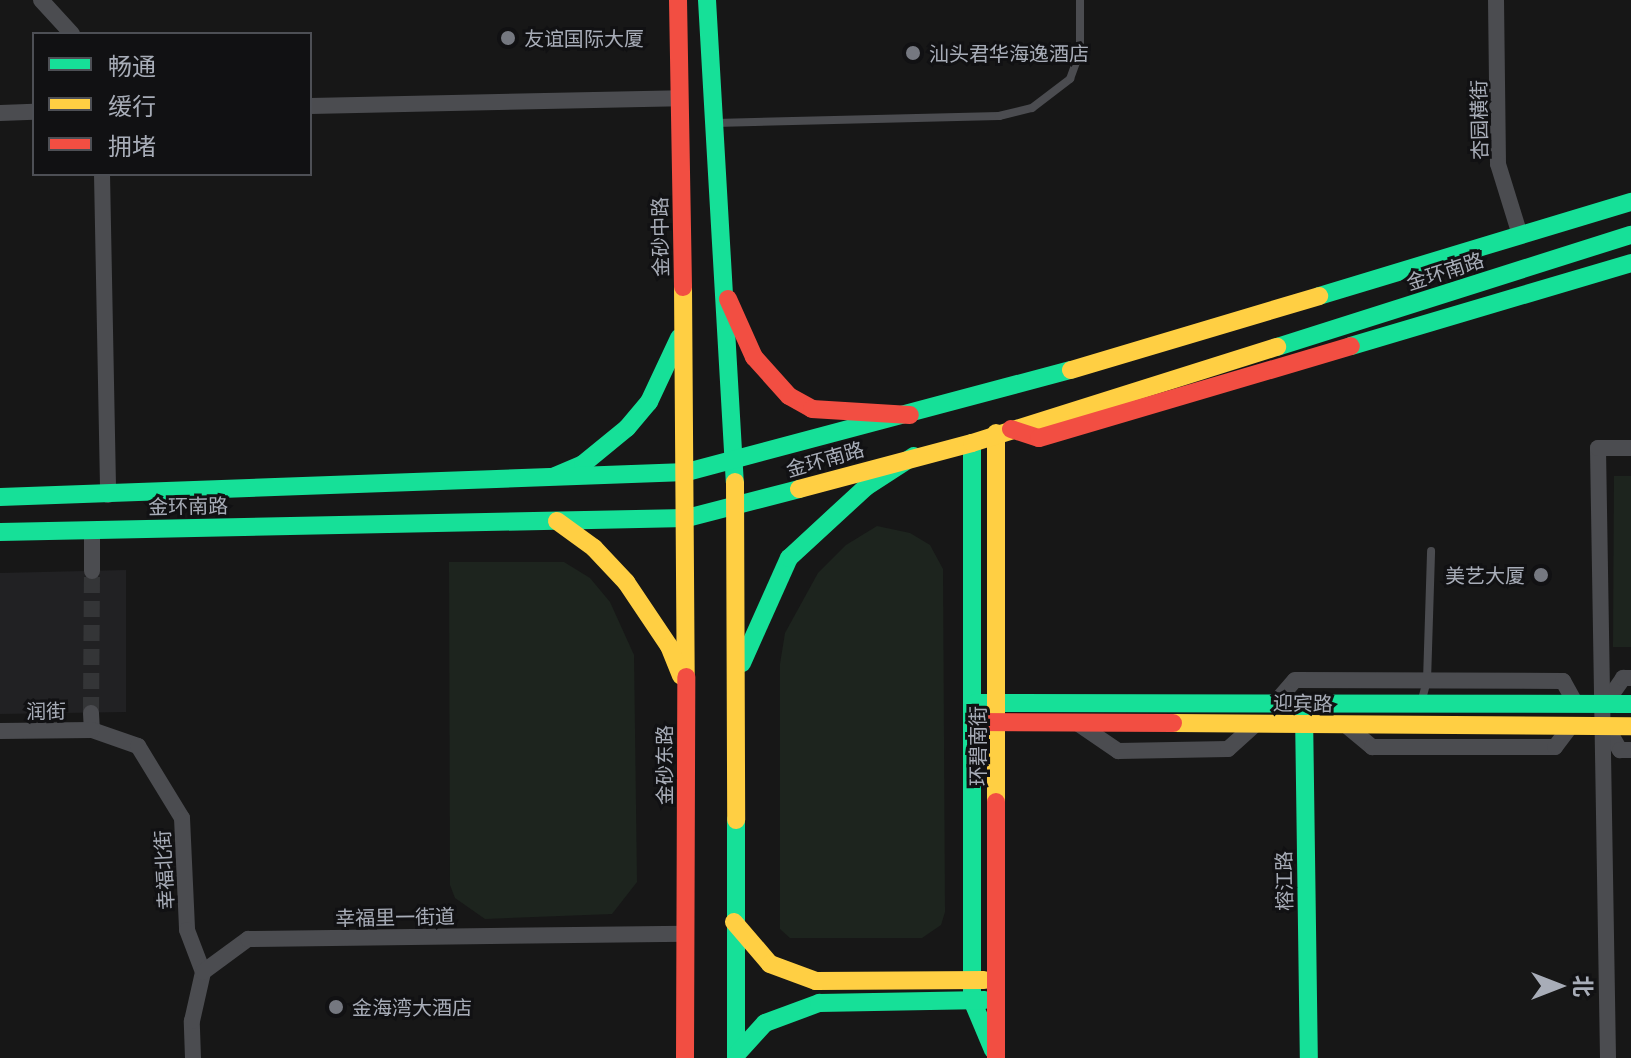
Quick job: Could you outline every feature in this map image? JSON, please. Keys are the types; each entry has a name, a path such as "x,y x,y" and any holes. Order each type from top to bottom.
{"main road":[{"name":"金砂中路","path":"678,0 687,472"},
{"path":"707,0 711,123 736,507 736,1056"},
{"name":"金环南路","path":"0,497 687,472 734,463 910,415 1631,202"},
{"name":"金环南路","path":"0,532 687,518 972,443 1631,235"},
{"path":"1004,431 1039,438 1631,263"},
{"path":"721,282 754,357 789,396 824,411 910,415"},
{"path":"555,476 583,464 627,428 666,371 684,324"},
{"name":"环碧南街","path":"972,443 975,722 971,980 972,1000 996,1058 1004,431"},
{"path":"737,676 789,558 866,487 914,456"},
{"name":"金砂东路","path":"685,1058 687,472"},
{"path":"557,521 594,548 626,582 669,646 686,690"},
{"name":"迎宾路","path":"975,703 1631,704"},
{"name":"榕江路","path":"1304,703 1309,1058"},
{"name":"迎宾路","path":"975,722 1631,726"},
{"path":"734,922 770,964 816,981 971,980 997,990"},
{"path":"736,1056 765,1023 819,1003 972,1000 997,990"}],"street":[{"path":"41,0 70,32"},
{"name":"杏园横街","path":"1496,0 1498,164 1520,235"},
{"path":"312,106 680,98"},
{"path":"0,113 32,112"},
{"path":"102,176 108,495"},
{"path":"1608,1058 1598,448 1631,448"},
{"path":"92,530 92,571"},
{"path":"1602,704 1623,678 1631,678"},
{"path":"1275,703 1295,680 1563,681 1576,704"},
{"name":"润街","path":"0,731 92,722"},
{"name":"幸福北街","path":"92,722 138,746 182,818 187,930 203,972"},
{"path":"1077,723 1118,751 1228,749 1256,724"},
{"path":"1602,726 1620,750 1631,750"},
{"name":"幸福里一街道","path":"203,972 248,939 686,934"},
{"path":"193,1058 192,1021 203,972"}],"lane":[{"path":"711,123 999,116 1032,108 1070,79 1080,51 1080,0"},
{"path":"1421,704 1427,681 1431,551"}],"shaded area":[{"path":"1614,476 1631,476 1631,647 1613,647"},
{"path":"877,526 910,533 930,545 943,569 945,912 941,925 922,938 790,938 780,929 780,664 785,633 818,573 846,545"},
{"path":"449,562 564,562 590,578 610,602 634,655 637,882 612,914 485,919 455,898 450,885"},
{"path":"126,570 126,712 0,714 0,573"}],"tunnel":[{"path":"91,713 92,571"}],"traffic: fast":[{"path":"707,0 735,482"},
{"path":"1319,296 1631,202"},
{"path":"1277,347 1631,235"},
{"path":"1351,346 1631,263"},
{"path":"555,476 583,464 627,428 649,402 679,338"},
{"path":"0,497 687,472 1071,370"},
{"path":"972,443 972,1000 993,1050"},
{"path":"742,663 789,558 866,487 914,456"},
{"path":"0,532 687,518 799,489"},
{"path":"975,703 1631,704"},
{"path":"1304,712 1309,1058"},
{"path":"736,820 736,1058"},
{"path":"736,1055 765,1023 819,1003 985,1000"}],"traffic: slow":[{"path":"683,287 686,677"},
{"path":"1071,370 1319,296"},
{"path":"799,489 972,443 1277,347"},
{"path":"996,433 996,802"},
{"path":"735,482 736,820"},
{"path":"557,521 594,548 626,582 669,646 681,676"},
{"path":"1173,723 1631,726"},
{"path":"734,922 770,964 816,981 984,980"}],"traffic: jam":[{"path":"678,0 683,287"},
{"path":"728,299 754,357 789,396 812,409 910,415"},
{"path":"1011,429 1039,438 1351,346"},
{"path":"685,1058 686,677"},
{"path":"975,722 1173,723"},
{"path":"996,802 996,1058"}],"place":[{"name":"友谊国际大厦","path":"508,38"},
{"name":"汕头君华海逸酒店","path":"913,53"},
{"name":"美艺大厦","path":"1541,575"},
{"name":"金海湾大酒店","path":"336,1007"}]}
